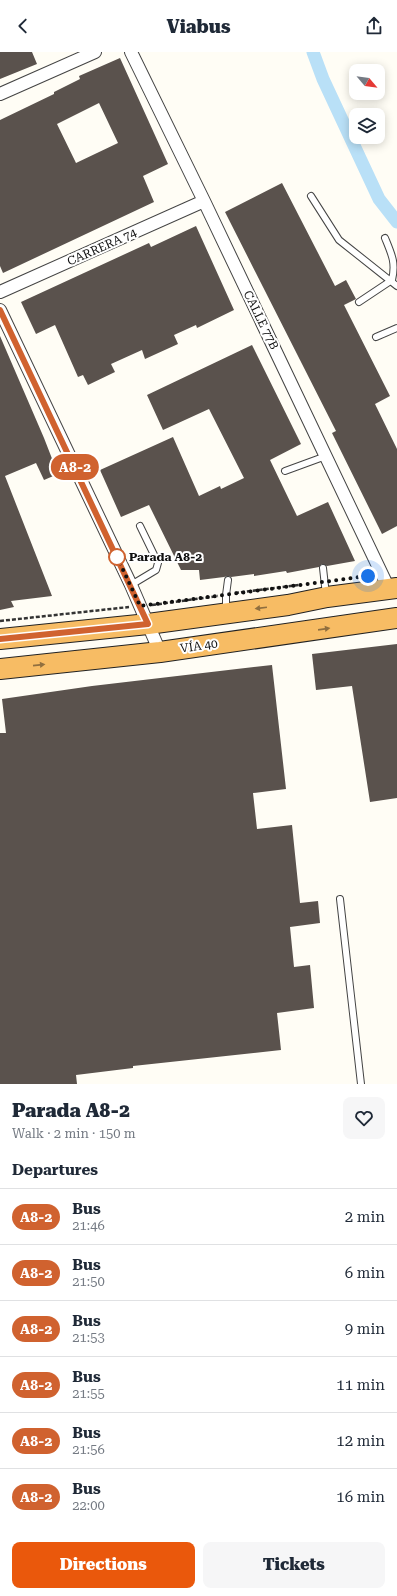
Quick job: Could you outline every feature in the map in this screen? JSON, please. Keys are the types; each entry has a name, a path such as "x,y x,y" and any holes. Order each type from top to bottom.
{"highway":[{"path":"0,639 148,624 226,604 288,605 325,589 393,589"},
{"path":"288,605 292,633"},
{"name":"VÍA 40","path":"0,670 160,652 397,618"}],"street":[{"path":"0,94 95,52"},
{"name":"CALLE 77B","path":"131,52 326,456 393,589"},
{"name":"CARRERA 74","path":"0,292 204,201"},
{"path":"0,310 131,585 160,652"}],"lane":[{"path":"311,196 339,240 392,280 397,286"},
{"path":"359,302 392,280 394,259 385,238"},
{"path":"376,337 397,328"},
{"path":"285,471 326,456"},
{"path":"131,585 156,570 158,562 140,526"},
{"path":"323,568 325,589"},
{"path":"226,604 228,580"},
{"path":"340,898 362,1084"}],"path":[{"path":"0,621 140,606 226,604 325,589"}],"building":[{"path":"0,52 32,52 37,64 0,79"},
{"path":"120,58 168,164 143,176 154,202 3,273 0,266 0,120 54,94 54,92 80,79 79,76","holes":["99,103 118,143 76,163 57,124"]},
{"path":"282,183 335,286 346,280 356,299 344,305 390,396 375,404 397,449 397,526 382,534 332,433 336,431 225,212"},
{"path":"196,226 234,310 197,328 196,325 174,335 178,344 145,359 142,350 111,364 115,372 88,385 83,375 78,377 55,325 36,334 21,302 149,243 151,247"},
{"path":"0,336 58,474 44,480 36,463 5,476 52,596 11,601 14,607 0,610"},
{"path":"252,345 301,444 270,460 297,516 328,502 355,561 327,566 322,564 319,567 287,573 286,571 254,576 254,574 200,580 199,570 181,570 149,505 121,517 100,470 173,437 199,496 220,486 221,489 244,478 209,409 163,430 147,395"},
{"path":"397,644 397,798 370,802 352,686 316,690 312,654"},
{"path":"272,665 286,789 253,793 257,829 292,825 300,903 318,901 320,923 290,927 294,967 310,965 314,1008 277,1013 281,1050 133,1066 133,1068 76,1075 77,1084 0,1084 0,733 6,733 2,699 92,686"}],"waterway":[{"path":"313,52 323,79 379,199 397,222"}],"bus line":[{"name":"A8-2","path":"0,310 131,585 148,624 0,639"}],"place":[{"name":"Parada A8-2","path":"117,557"}],"route":[{"path":"117,557 140,606 368,576"}]}
